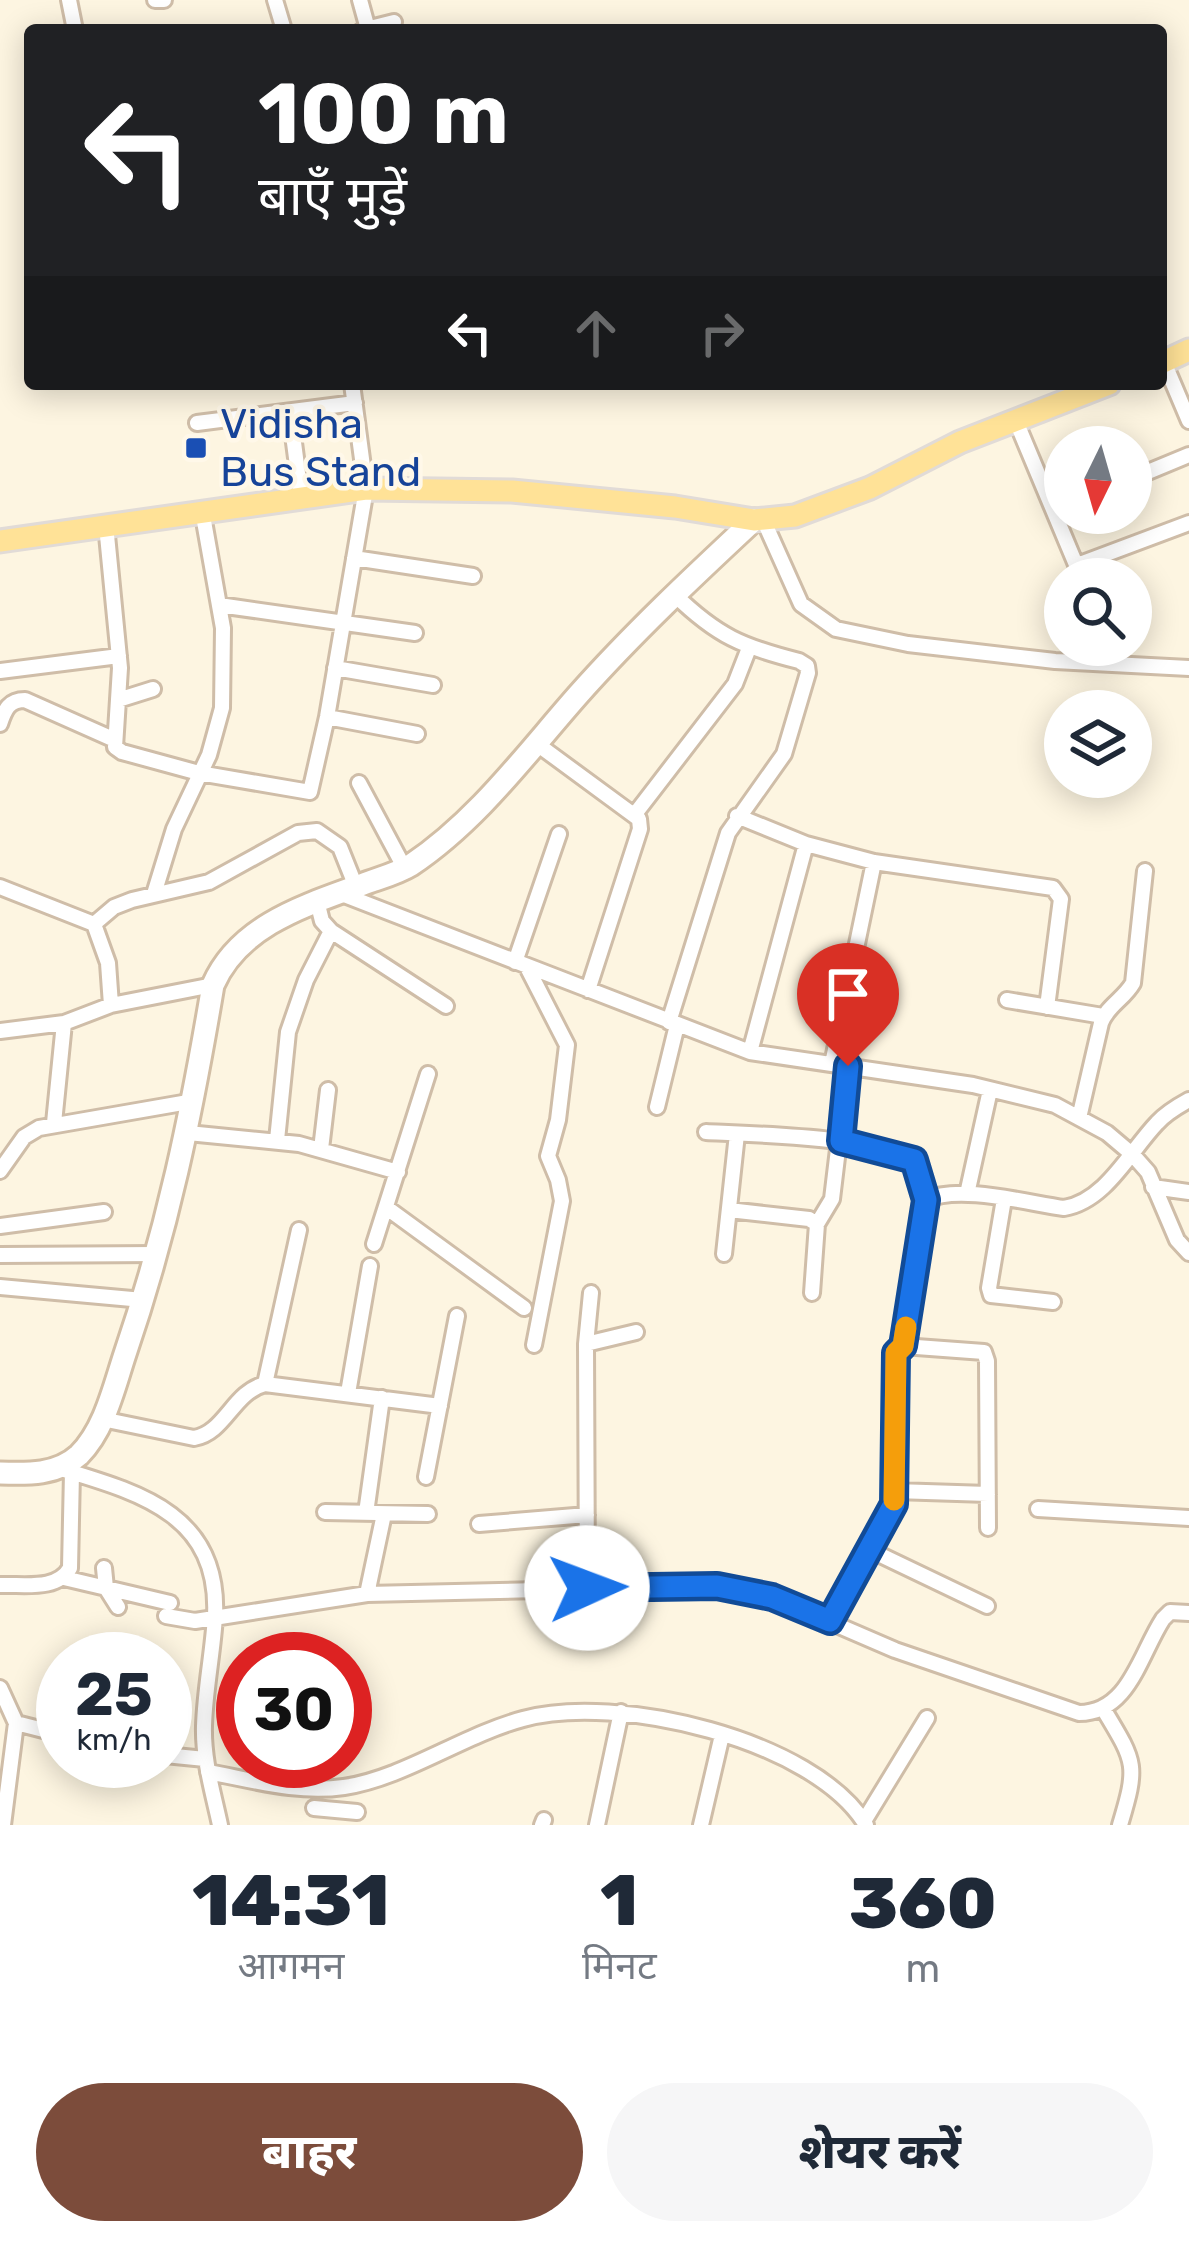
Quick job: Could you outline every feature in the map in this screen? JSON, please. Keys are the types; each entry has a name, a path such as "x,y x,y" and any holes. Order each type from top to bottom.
{"main road":[{"path":"0,541 366,489 566,495 759,519 824,507 960,442 1094,390"},
{"path":"0,1473 64,1470 101,1419 158,1254 188,1133 213,985 223,962 253,934 405,868 436,846 675,595 759,519"}],"street":[{"path":"155,0 164,0"},
{"path":"386,24 394,22"},
{"path":"1167,372 1189,421"},
{"path":"106,525 119,656 115,740 122,752 199,773 310,792 366,489 353,390"},
{"path":"197,423 355,403"},
{"path":"290,412 301,496"},
{"path":"1016,421 1044,476"},
{"path":"1152,470 1189,455"},
{"path":"154,894 173,829 209,755 222,707 225,666 219,605 202,510"},
{"path":"759,519 801,604 836,628 908,644 1055,662 1189,668"},
{"path":"1111,558 1189,523"},
{"path":"353,558 472,576"},
{"path":"658,1107 673,1023 728,833 784,754 808,674 800,662 749,648 714,631 675,595"},
{"path":"219,605 416,633"},
{"path":"635,814 736,684 749,648"},
{"path":"0,671 119,656"},
{"path":"335,668 433,685"},
{"path":"118,700 153,689"},
{"path":"0,724 6,707 25,700 115,740"},
{"path":"327,717 417,734"},
{"path":"537,744 635,814 640,829 588,991"},
{"path":"359,783 405,868"},
{"path":"737,817 806,844 874,862 1053,888 1060,893 1047,1007"},
{"path":"94,924 114,907 209,882 298,833 317,831 340,847 337,894 322,920 331,931 446,1006"},
{"path":"534,1345 562,1202 548,1156 568,1057 564,1034 521,964 559,834"},
{"path":"750,1052 806,844"},
{"path":"812,1293 817,1224 832,1198 841,1141 840,1065 874,862"},
{"path":"1079,1118 1103,1016 1132,983 1144,871"},
{"path":"0,887 94,924 108,963 111,1005"},
{"path":"337,894 750,1052 990,1090 1055,1105 1108,1133 1133,1155 1154,1187 1177,1240 1189,1253"},
{"path":"277,1140 288,1032 306,980 331,931"},
{"path":"0,1030 64,1023 111,1005 213,985"},
{"path":"1007,1000 1103,1016"},
{"path":"54,1124 64,1023"},
{"path":"374,1244 428,1074"},
{"path":"321,1149 328,1090"},
{"path":"967,1194 990,1090"},
{"path":"926,1200 967,1194 1064,1208 1078,1205 1133,1155 1158,1122 1189,1100"},
{"path":"0,1171 23,1136 54,1124 194,1101"},
{"path":"706,1132 841,1141 914,1160 926,1200 903,1346 896,1353 895,1491 890,1514 830,1621"},
{"path":"188,1133 277,1140 398,1172"},
{"path":"724,1254 736,1134"},
{"path":"1154,1187 1189,1192"},
{"path":"1004,1199 988,1288 991,1294 1053,1303"},
{"path":"387,1208 524,1308"},
{"path":"729,1210 817,1224"},
{"path":"0,1226 104,1212"},
{"path":"266,1384 298,1230"},
{"path":"0,1255 158,1254"},
{"path":"348,1394 370,1267"},
{"path":"0,1287 143,1300"},
{"path":"587,1588 586,1344 591,1294"},
{"path":"427,1477 457,1316"},
{"path":"586,1344 636,1331"},
{"path":"903,1346 984,1352 988,1528"},
{"path":"101,1419 194,1438 204,1436 240,1395 266,1384 440,1406"},
{"path":"366,1513 382,1398"},
{"path":"0,1585 53,1583 70,1568 64,1470 160,1504 191,1532 206,1562 215,1609 204,1722 206,1766 220,1825"},
{"path":"895,1491 988,1494"},
{"path":"1038,1509 1189,1518"},
{"path":"325,1512 428,1514"},
{"path":"367,1594 384,1514"},
{"path":"479,1524 586,1515"},
{"path":"870,1550 987,1606"},
{"path":"104,1568 106,1588 118,1607"},
{"path":"64,1578 106,1588 195,1622 215,1609 367,1594 717,1586 772,1597 896,1650 1079,1713 1104,1710 1124,1691 1169,1612 1189,1613"},
{"path":"0,1688 16,1723 3,1825"},
{"path":"192,1762 316,1790 376,1779 463,1739 526,1718 590,1710 621,1712 648,1715 771,1750 828,1784 865,1823 927,1718"},
{"path":"1104,1710 1134,1768 1120,1825"},
{"path":"597,1825 621,1712"},
{"path":"16,1723 36,1728"},
{"path":"700,1825 722,1736"},
{"path":"313,1825 316,1790"},
{"path":"314,1808 357,1812"}],"slow traffic":[{"path":"894,1500 896,1353 903,1346 906,1327"}],"place":[{"name":"Vidisha Bus Stand","path":"196,448"}],"route":[{"path":"587,1588 717,1586 772,1597 830,1621 890,1514 895,1491 896,1353 903,1346 926,1200 914,1160 841,1141 848,1066"}]}
